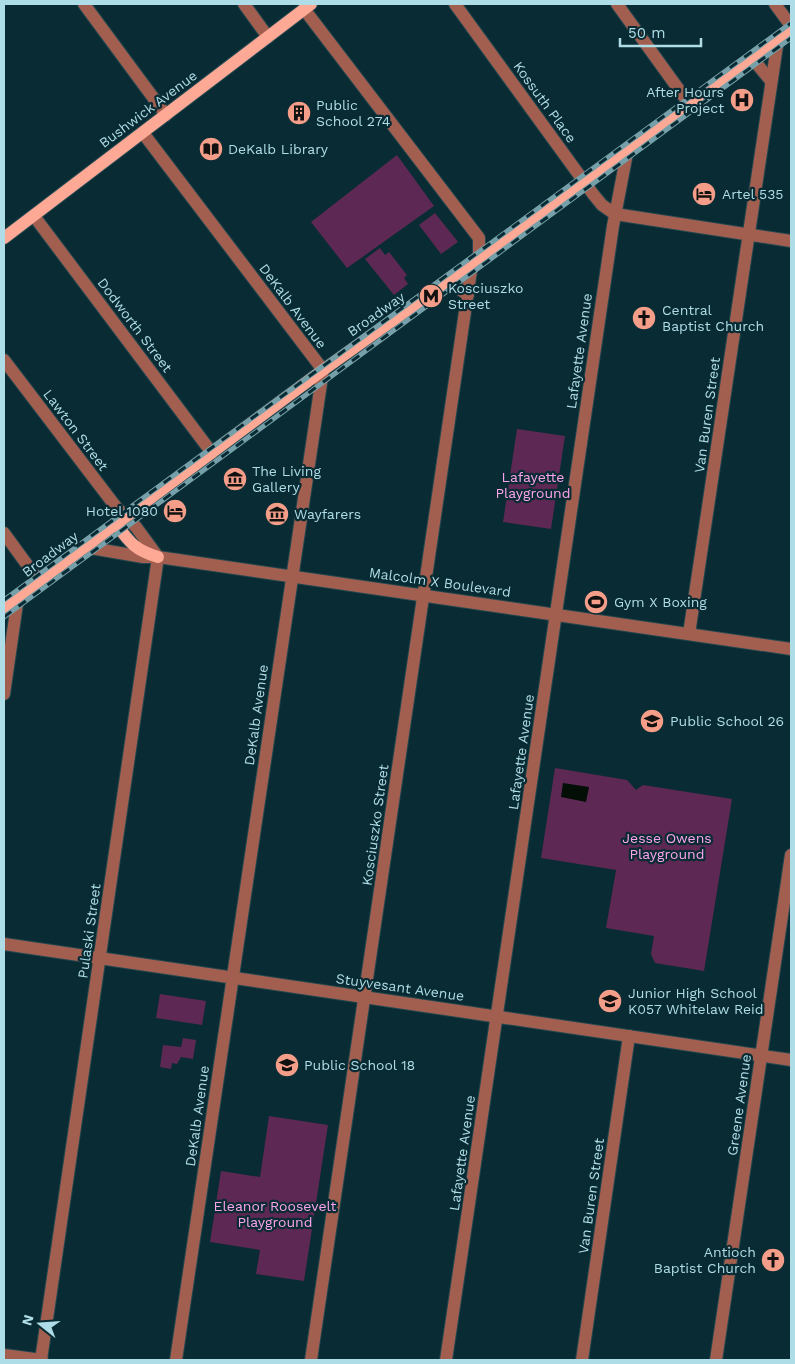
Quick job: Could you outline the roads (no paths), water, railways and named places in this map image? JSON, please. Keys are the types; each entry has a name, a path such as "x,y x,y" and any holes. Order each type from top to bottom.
{"main road":[{"name":"Bushwick Avenue","path":"4,238 308,6"},
{"name":"Broadway","path":"4,607 323,370 690,105 791,28"},
{"path":"120,520 132,545 142,552 158,556"}],"street":[{"path":"84,4 166,115"},
{"path":"244,4 268,37"},
{"name":"Kossuth Place","path":"455,4 584,181 602,204 615,214"},
{"path":"616,4 690,105"},
{"path":"775,4 791,28"},
{"name":"Kosciuszko Street","path":"308,6 479,238 468,295 311,1360"},
{"name":"Van Buren Street","path":"689,634 778,39"},
{"path":"752,58 771,81"},
{"name":"DeKalb Avenue","path":"142,132 323,370 176,1360"},
{"name":"Lafayette Avenue","path":"446,1360 615,214 628,148"},
{"path":"615,214 791,241"},
{"name":"Dodworth Street","path":"34,216 212,453"},
{"path":"448,281 468,295"},
{"name":"Lawton Street","path":"4,360 116,507 120,520"},
{"path":"4,534 39,581"},
{"name":"Malcolm X Boulevard","path":"85,547 143,557 158,556 791,649"},
{"name":"Pulaski Street","path":"41,1360 158,556"},
{"path":"4,694 18,596"},
{"name":"Greene Avenue","path":"716,1360 791,855"},
{"name":"Stuyvesant Avenue","path":"4,944 791,1060"},
{"name":"Van Buren Street","path":"582,1360 629,1036"},
{"path":"4,1355 41,1360"}],"railway":[{"path":"4,600 791,23"},
{"path":"4,617 791,38"}],"place":[{"name":"After Hours Project","path":"742,100"},
{"name":"Public School 274","path":"299,113"},
{"name":"DeKalb Library","path":"211,149"},
{"name":"Artel 535","path":"704,194"},
{"name":"Kosciuszko Street","path":"431,296"},
{"name":"Central Baptist Church","path":"644,318"},
{"name":"The Living Gallery","path":"235,479"},
{"name":"Hotel 1080","path":"175,511"},
{"name":"Wayfarers","path":"277,514"},
{"name":"Gym X Boxing","path":"596,602"},
{"name":"Public School 26","path":"652,721"},
{"name":"Junior High School K057 Whitelaw Reid","path":"610,1001"},
{"name":"Public School 18","path":"287,1065"},
{"name":"Antioch Baptist Church","path":"773,1260"}],"park label":[{"name":"Lafayette Playground","path":"533,486"},
{"name":"Jesse Owens Playground","path":"667,846"},
{"name":"Eleanor Roosevelt Playground","path":"275,1214"}]}
